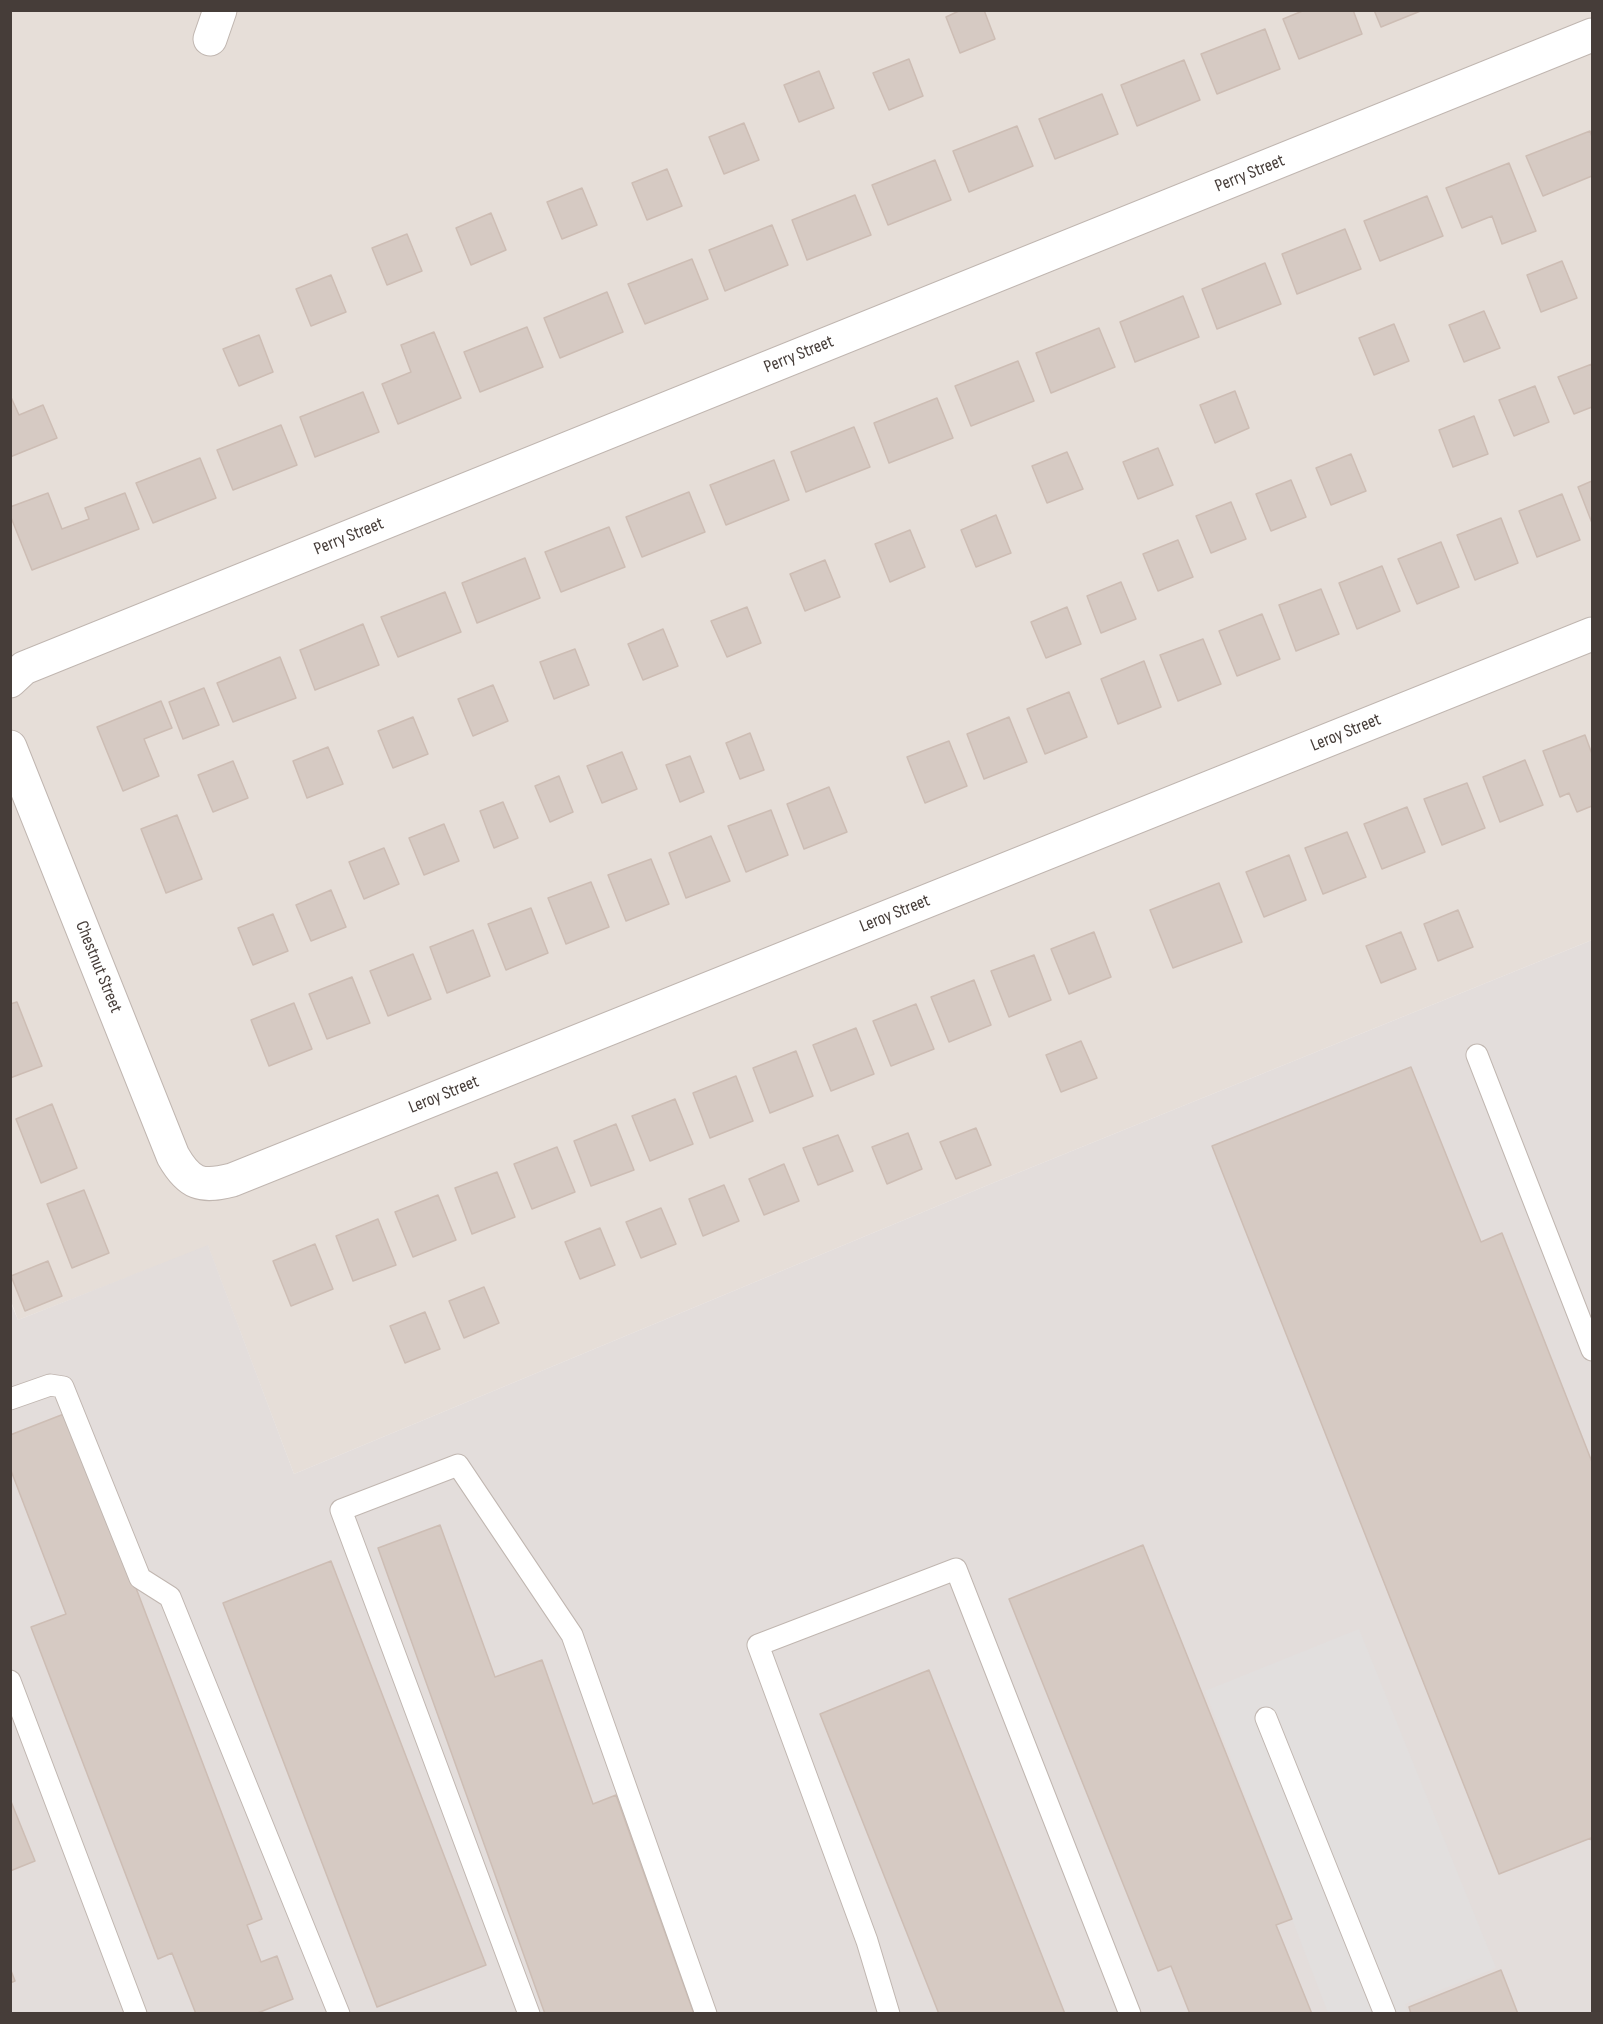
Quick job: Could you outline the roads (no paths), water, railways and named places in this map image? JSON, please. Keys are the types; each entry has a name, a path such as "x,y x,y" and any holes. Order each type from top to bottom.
{"street":[{"name":"Perry Street","path":"10,681 24,668 1593,35"},
{"name":"Leroy Street","path":"195,1182 206,1185 232,1180 1593,634"},
{"name":"Chestnut Street","path":"10,747 173,1156 182,1171 195,1182"}],"lane":[{"path":"1477,1056 1593,1350"},
{"path":"10,1400 50,1385 63,1387 140,1578 170,1597 339,2013"},
{"path":"530,2013 341,1510 458,1465 572,1635 706,2013"},
{"path":"889,2013 867,1941 758,1645 956,1569 1130,2013"},
{"path":"10,1681 136,2013"},
{"path":"1266,1718 1385,2013"}]}
